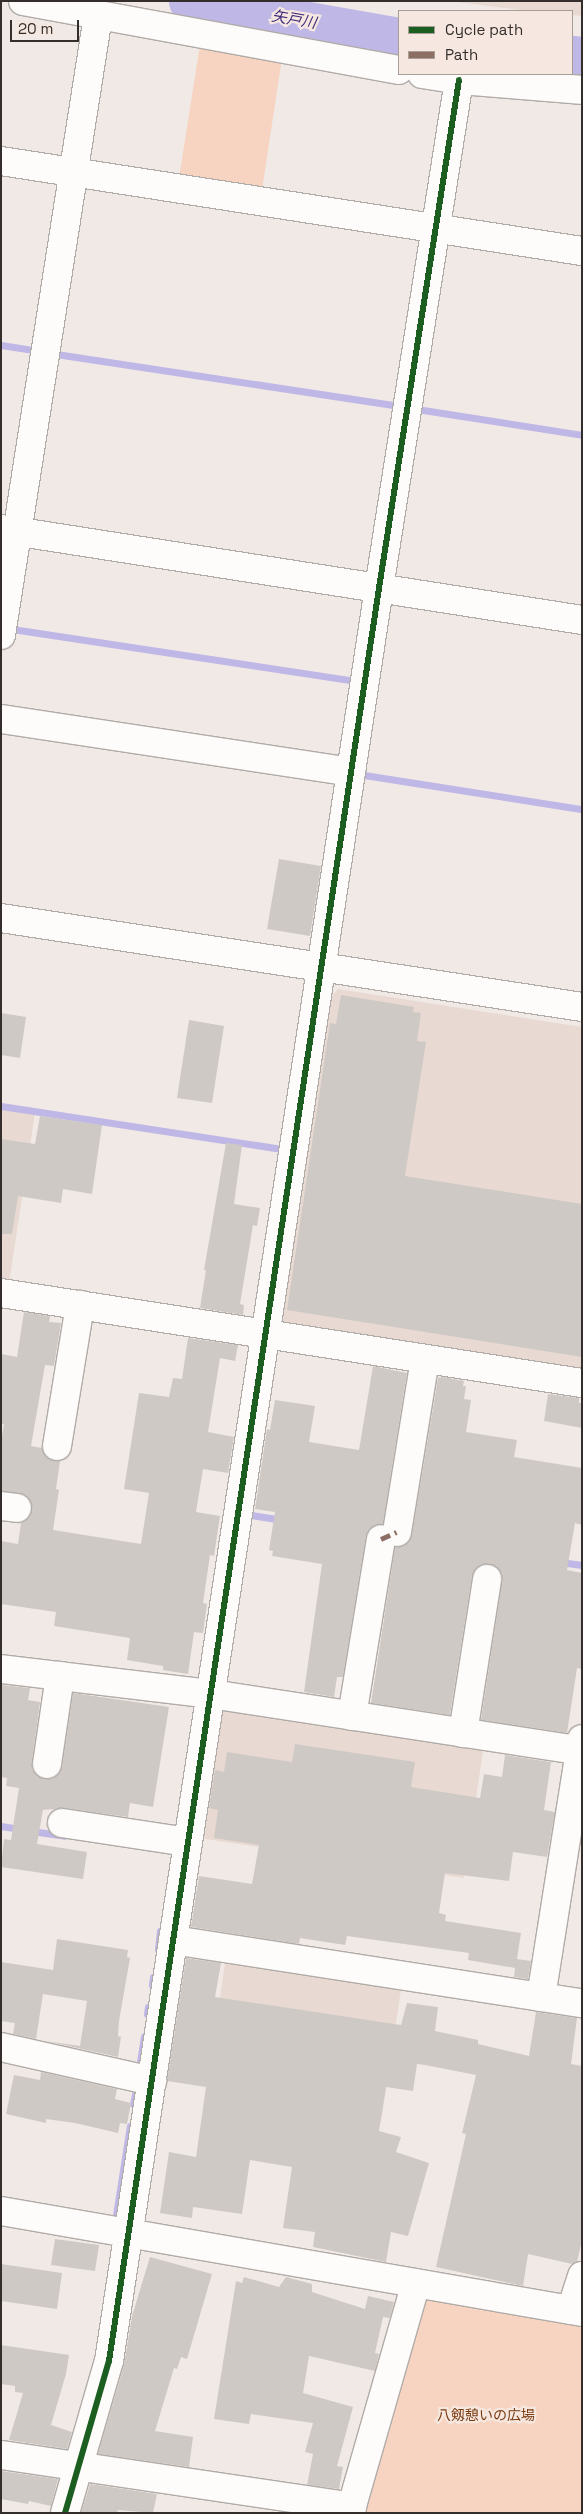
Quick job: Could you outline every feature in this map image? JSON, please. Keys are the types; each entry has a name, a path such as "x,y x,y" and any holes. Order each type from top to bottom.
{"street":[{"path":"23,1 398,70"},
{"path":"1,635 9,530 74,172 98,16"},
{"path":"428,75 459,80 582,90"},
{"path":"65,2513 109,2361 379,588 459,80"},
{"path":"1,161 582,251"},
{"path":"9,530 582,620"},
{"path":"1,719 351,772"},
{"path":"1,918 582,1007"},
{"path":"1,1293 582,1383"},
{"path":"58,1446 80,1305"},
{"path":"352,1716 425,1359"},
{"path":"463,1732 487,1579"},
{"path":"1,1669 211,1694 463,1732 581,1747 541,1997"},
{"path":"47,1764 60,1676"},
{"path":"62,1823 188,1842"},
{"path":"173,1940 582,2003"},
{"path":"1,2047 152,2081"},
{"path":"1,2211 576,2311 582,2276"},
{"path":"1,2455 351,2510 416,2283"}],"shaded area":[{"path":"449,1 582,1 582,16 573,15 573,10 520,10"},
{"path":"338,989 582,1027 582,1370 279,1322 331,997"},
{"path":"1,1108 35,1113 9,1283 1,1282"},
{"path":"219,1705 484,1745 464,1878 199,1838"},
{"path":"226,1957 402,1983 381,2122 205,2096"}],"green space":[{"path":"200,45 282,58 262,190 179,178"},
{"name":"八剱憩いの広場","path":"425,2299 582,2326 582,2513 358,2513"}],"building":[{"path":"279,859 321,866 310,936 267,929"},
{"path":"341,995 414,1007 413,1012 421,1013 417,1041 426,1042 405,1176 582,1204 582,1357 287,1310 330,1023 336,1024"},
{"path":"1,1013 26,1017 20,1058 1,1055"},
{"path":"189,1020 224,1026 212,1103 177,1098"},
{"path":"40,1116 102,1125 92,1194 63,1189 61,1203 18,1196 12,1234 1,1234 1,1139 35,1144"},
{"path":"226,1143 242,1145 234,1204 260,1208 257,1226 253,1225 240,1304 244,1305 243,1315 200,1308 206,1270 204,1270"},
{"path":"24,1312 50,1316 49,1322 61,1323 54,1366 45,1365 31,1446 42,1448 48,1458 60,1461 56,1489 59,1490 53,1530 141,1544 149,1493 124,1489 139,1393 169,1397 173,1378 182,1379 188,1338 238,1345 235,1361 220,1358 208,1432 234,1437 228,1473 203,1469 196,1512 220,1516 214,1556 210,1555 203,1603 207,1604 203,1633 194,1632 188,1674 163,1670 163,1666 127,1660 130,1638 54,1626 56,1612 1,1604 1,1541 18,1544 21,1523 29,1518 32,1509 31,1502 26,1495 1,1491 1,1442 4,1424 1,1424 1,1354 17,1357"},
{"path":"373,1366 407,1373 383,1524 375,1525 369,1529 366,1536 343,1677 337,1677 334,1697 304,1692 322,1564 272,1556 273,1551 269,1550 275,1512 255,1509 267,1429 270,1430 275,1400 315,1406 309,1442 359,1450"},
{"path":"443,1377 464,1381 463,1386 466,1386 464,1399 471,1400 466,1432 517,1440 514,1457 582,1468 582,1525 575,1523 567,1570 582,1573 582,1669 577,1668 567,1733 481,1720 502,1581 502,1574 497,1567 489,1564 482,1564 475,1569 472,1577 450,1715 371,1703 395,1547 403,1546 409,1542 412,1534 438,1378"},
{"path":"548,1394 579,1398 579,1403 582,1403 582,1428 544,1421"},
{"path":"1,1685 30,1688 28,1700 40,1702 32,1769 37,1776 45,1779 52,1779 59,1774 62,1767 73,1693 169,1707 153,1807 130,1803 128,1817 64,1808 43,1810 37,1844 87,1852 83,1879 1,1867 4,1839 11,1840 19,1788 6,1786 7,1778 1,1777"},
{"path":"295,1744 415,1762 411,1787 480,1798 484,1774 502,1777 505,1755 551,1762 544,1810 555,1812 547,1857 513,1852 509,1881 445,1873 439,1913 446,1915 445,1921 521,1933 517,1959 531,1961 528,1979 514,1977 515,1968 468,1960 469,1953 347,1936 345,1945 300,1938 299,1944 191,1927 199,1876 252,1884 259,1845 214,1838 218,1810 209,1808 215,1770 224,1772 227,1752 292,1762"},
{"path":"57,1939 128,1950 127,1957 130,1958 119,2021 118,2036 121,2037 118,2057 46,2041 80,2046 87,2001 43,1994 36,2039 13,2034 15,2023 1,2021 1,1962 53,1970"},
{"path":"186,1958 221,1963 215,1997 401,2025 407,2003 438,2007 435,2031 478,2040 478,2044 529,2056 536,2012 577,2018 571,2064 582,2066 582,2240 577,2262 572,2264 528,2254 523,2286 436,2267 466,2134 462,2133 476,2075 417,2064 413,2091 386,2087 379,2131 401,2137 396,2152 429,2163 408,2236 391,2232 386,2262 313,2247 315,2232 283,2228 292,2167 250,2160 242,2214 193,2207 192,2218 160,2213 169,2152 196,2157 206,2087 167,2081"},
{"path":"41,2072 117,2089 115,2099 131,2103 127,2124 120,2123 118,2133 75,2123 46,2119 46,2123 6,2114 14,2075 40,2080"},
{"path":"55,2239 99,2245 95,2271 51,2265"},
{"path":"150,2257 212,2274 187,2359 181,2357 177,2369 174,2368 155,2431 193,2437 189,2467 98,2454 124,2365 132,2316"},
{"path":"1,2264 62,2273 57,2309 1,2301"},
{"path":"244,2277 279,2287 286,2277 312,2284 312,2292 365,2309 368,2296 394,2302 390,2318 383,2317 375,2353 379,2354 375,2371 309,2356 303,2393 353,2407 337,2466 343,2467 339,2489 307,2485 313,2454 305,2452 313,2423 251,2414 249,2424 214,2419 236,2281 242,2283"},
{"path":"1,2345 69,2355 66,2374 51,2425 72,2432 67,2449 9,2440 23,2393 15,2392 15,2386 1,2384"},
{"path":"1,2471 58,2479 51,2506 29,2501 28,2504 1,2499"},
{"path":"90,2484 157,2494 153,2513 118,2510 117,2513 81,2513"}],"waterway":[{"name":"矢戸川","path":"189,1 398,38"},
{"name":"矢戸川","path":"573,56 582,57"},
{"path":"1,345 34,350"},
{"path":"56,354 398,406"},
{"path":"423,410 582,435"},
{"path":"12,629 355,681"},
{"path":"364,775 582,809"},
{"path":"1,1106 282,1149"},
{"path":"251,1515 283,1520"},
{"path":"560,1562 582,1565"},
{"path":"1,1826 21,1829"},
{"path":"31,1831 65,1836"},
{"path":"158,1949 160,1931"},
{"path":"152,1985 153,1977"},
{"path":"147,2014 148,2007"},
{"path":"139,2068 144,2036"},
{"path":"133,2104 136,2090"},
{"path":"116,2215 130,2126"}],"marked path":[{"path":"381,1539 397,1532"}],"cycle path":[{"path":"65,2513 109,2361 379,588 459,80"}]}
